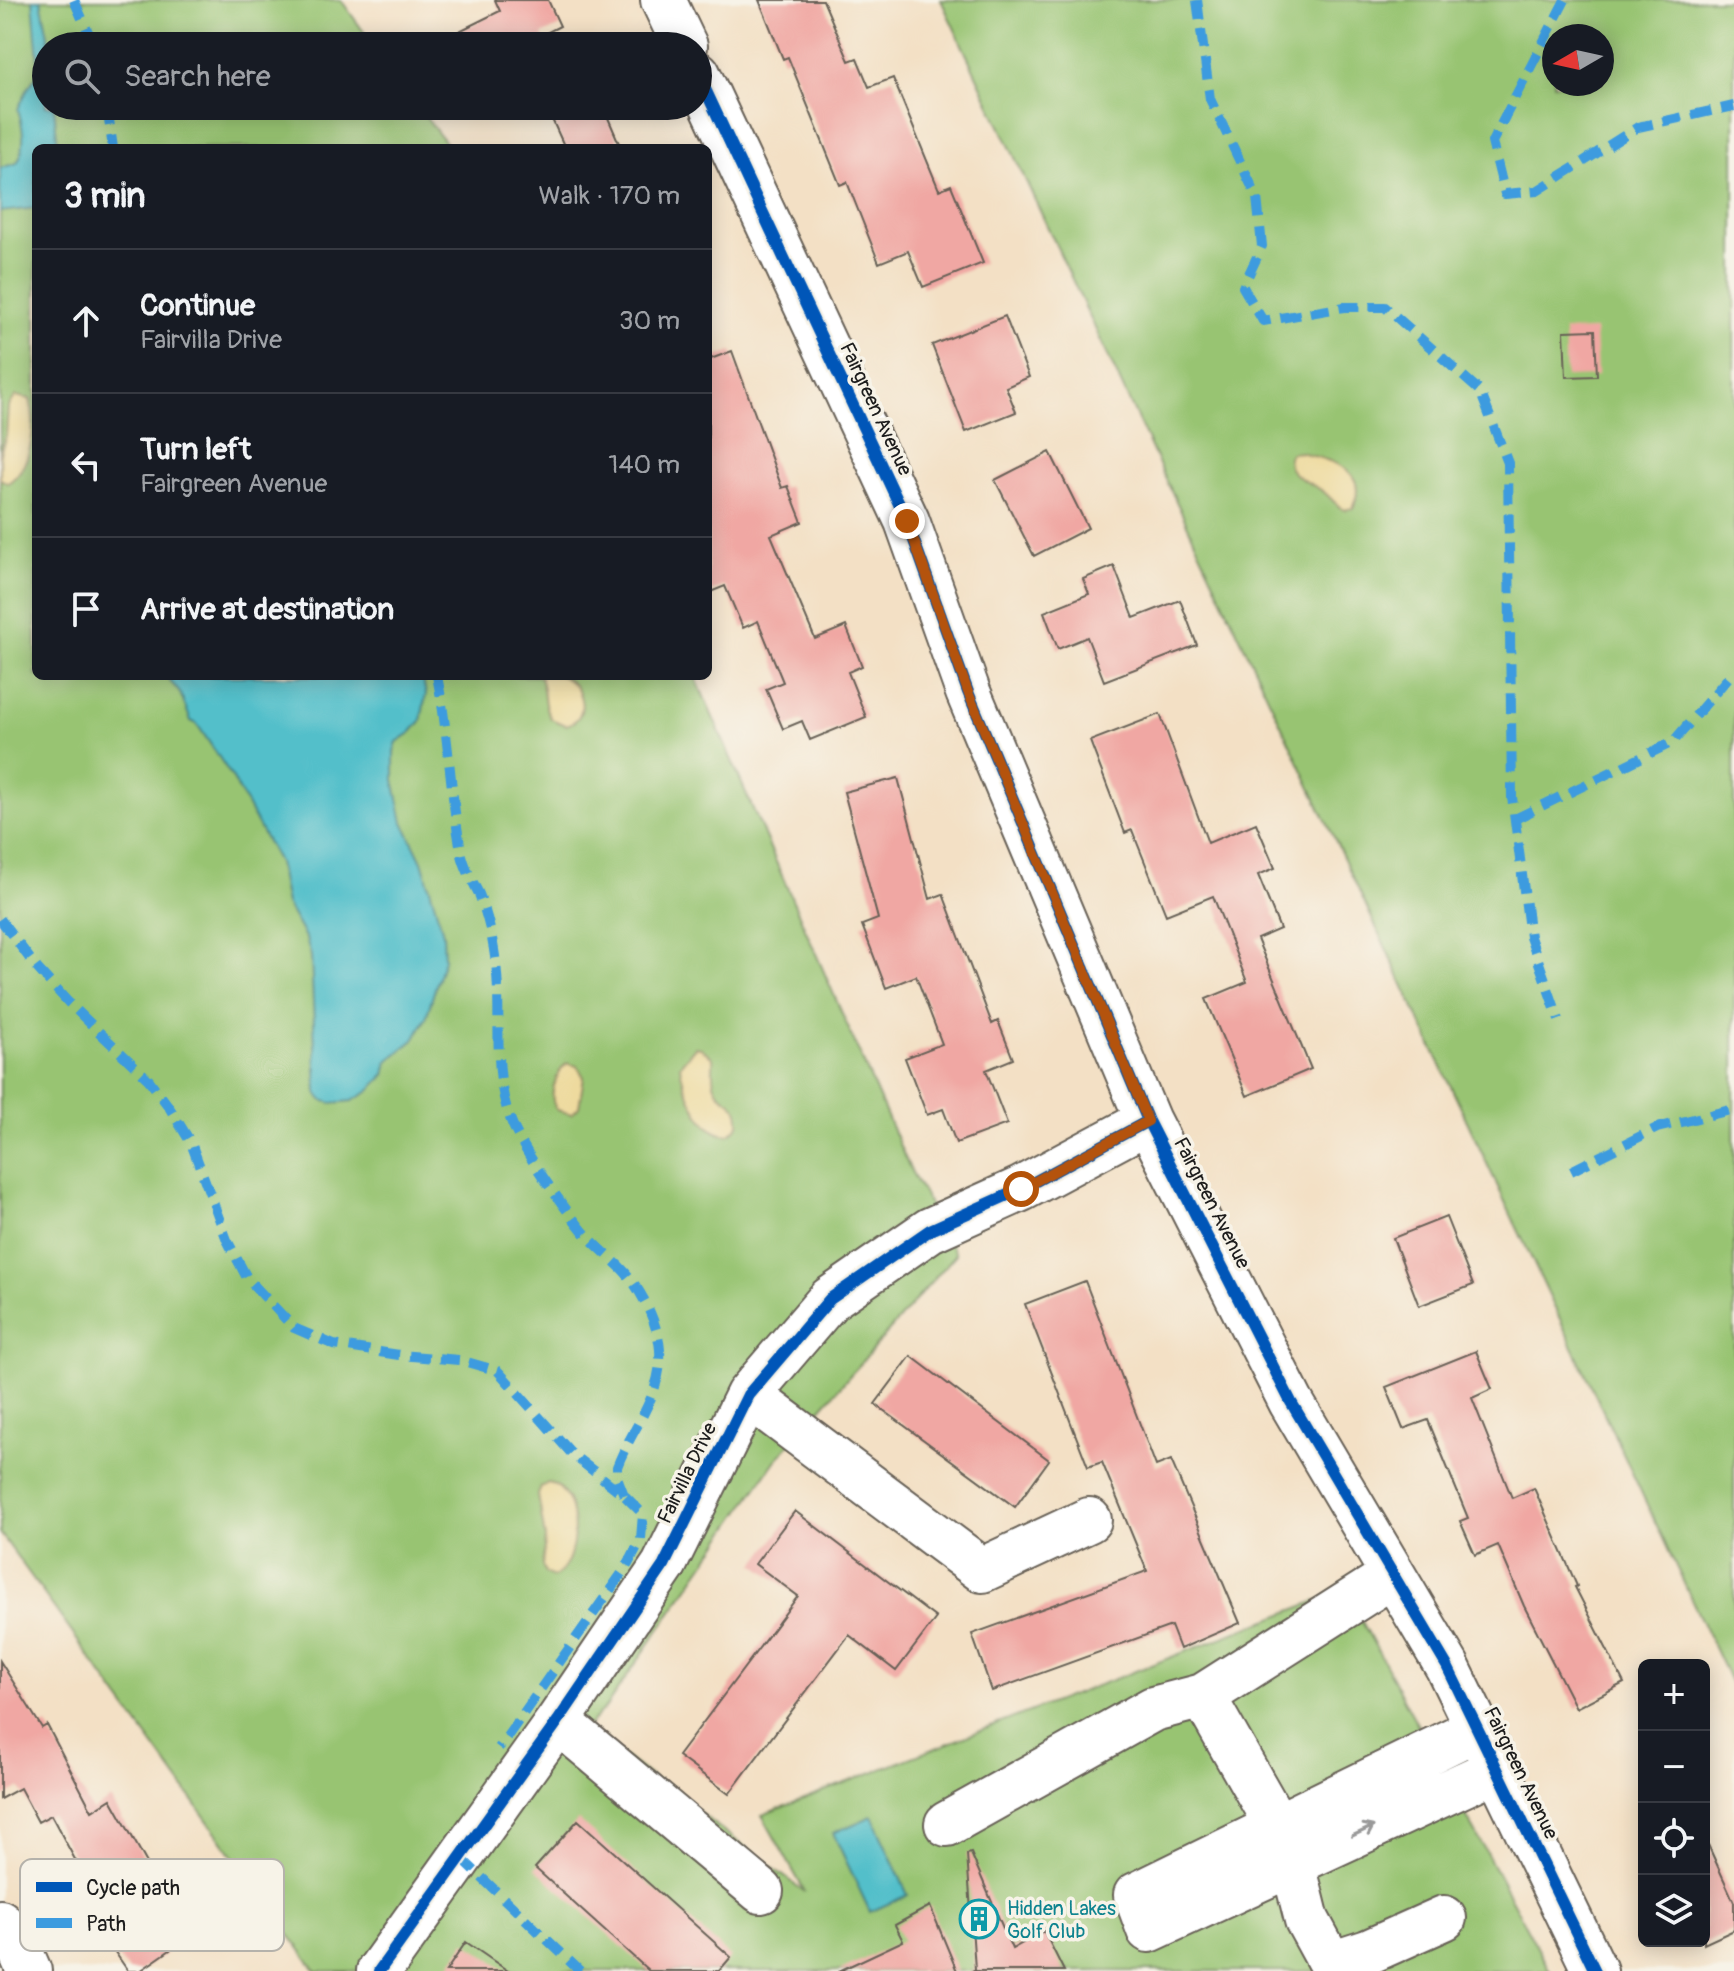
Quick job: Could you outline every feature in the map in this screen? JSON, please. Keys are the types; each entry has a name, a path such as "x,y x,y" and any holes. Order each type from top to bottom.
{"street":[{"path":"663,0 678,32"},
{"name":"Fairgreen Avenue","path":"712,104 907,521 968,692 1148,1121 1291,1402 1447,1666 1595,1971"},
{"name":"Fairvilla Drive","path":"379,1971 558,1721 664,1565 748,1395 830,1299 930,1230 1021,1189 1148,1121"},
{"path":"748,1395 982,1570 1089,1520"},
{"path":"947,1824 1153,1709 1203,1696 1393,1575"},
{"path":"1203,1696 1285,1845 1307,1920 1331,1964 1368,1952 1444,1918"},
{"path":"558,1721 761,1891"},
{"path":"1285,1845 1478,1728"},
{"path":"1285,1845 1497,1769"},
{"path":"0,1922 20,1950"},
{"path":"20,1951 29,1971"}],"green space":[{"path":"0,0 341,0 364,32 32,32 32,120 428,120 446,144 32,144 32,680 697,680 909,1167 956,1254 775,1461 605,1708 586,1728 805,1892 762,1815 1345,1590 1550,1971 316,1971 284,1927 284,1859 235,1859 0,1533"},
{"path":"941,0 1734,0 1734,1690"}],"sand":[{"path":"16,396 30,399 32,433 23,467 8,483 0,479 0,453 6,436 8,407"},
{"path":"1301,452 1334,463 1351,474 1357,494 1353,508 1344,510 1324,492 1293,472 1288,460 1291,453"},
{"path":"540,680 566,680 571,683 582,703 579,717 566,725 551,719"},
{"path":"695,1047 713,1058 715,1086 737,1109 739,1125 730,1134 720,1134 712,1129 690,1098 680,1065"},
{"path":"567,1063 577,1066 584,1077 579,1107 572,1114 557,1110 553,1099 556,1079"},
{"path":"548,1483 559,1488 567,1498 574,1527 569,1558 553,1577 545,1573 542,1566 545,1538 538,1495 541,1487"}],"water":[{"path":"33,0 41,0 47,32 36,32"},
{"path":"32,82 32,120 55,120 58,144 32,144 32,208 0,212 0,168 17,163 20,157 23,136 18,109"},
{"path":"169,680 423,680 426,694 421,721 397,742 394,780 403,822 422,861 443,933 444,959 426,1018 414,1040 388,1061 385,1075 368,1092 352,1101 332,1103 322,1100 317,1093 311,956 306,939 286,904 278,862 232,777 197,724 191,721 180,693"},
{"path":"872,1816 908,1895 870,1912 833,1833"}],"building":[{"path":"495,0 548,0 560,26 548,32 457,32 500,11"},
{"path":"759,0 823,0 849,61 857,58 869,87 893,78 939,190 951,185 983,263 923,287 908,251 879,263 847,182 840,185 788,57 783,59"},
{"path":"552,120 609,120 619,144 563,144"},
{"path":"1005,316 1029,377 1006,387 1016,412 966,432 932,345"},
{"path":"1595,330 1597,376 1566,377 1564,331"},
{"path":"732,351 782,488 788,486 802,522 771,535 815,639 846,626 862,666 848,672 866,717 810,740 802,721 783,729 766,689 783,682 758,621 743,628 725,586 712,591 712,358"},
{"path":"1050,452 1088,528 1034,556 995,480"},
{"path":"1114,566 1134,618 1180,600 1197,645 1104,681 1087,637 1058,649 1044,612 1089,594 1083,579"},
{"path":"1160,714 1208,843 1256,823 1275,868 1258,875 1280,929 1257,939 1311,1069 1247,1096 1206,999 1247,982 1213,896 1166,915 1132,830 1125,833 1090,741"},
{"path":"898,778 930,899 943,894 992,1024 998,1021 1013,1059 986,1070 1007,1124 956,1143 943,1109 927,1115 905,1058 942,1044 916,976 886,988 862,925 878,919 844,792"},
{"path":"1446,1217 1473,1285 1419,1306 1393,1238"},
{"path":"1085,1281 1156,1466 1171,1460 1240,1623 1180,1649 1171,1626 992,1691 972,1634 1147,1571 1102,1462 1088,1467 1025,1304"},
{"path":"1476,1351 1492,1389 1472,1398 1512,1498 1534,1488 1575,1587 1624,1683 1576,1708 1524,1606 1498,1545 1475,1555 1460,1521 1468,1518 1428,1420 1403,1429 1386,1387"},
{"path":"911,1356 1049,1460 1015,1507 875,1404"},
{"path":"795,1511 936,1618 896,1671 849,1635 729,1794 678,1756 798,1596 755,1564"},
{"path":"0,1661 42,1728 47,1725 92,1811 111,1799 145,1859 75,1859 51,1815 38,1822 20,1788 0,1799"},
{"path":"578,1820 731,1957 719,1971 649,1971 535,1868"},
{"path":"1710,1849 1734,1902 1734,1930 1710,1941"},
{"path":"971,1853 1012,1949 1044,1931 1064,1971 972,1971 975,1969 967,1854"},
{"path":"930,1906 957,1971 839,1971 903,1941 895,1925"},
{"path":"466,1942 508,1971 446,1971"},
{"path":"114,1951 169,1951 140,1971 128,1971"}],"marked path":[{"path":"74,0 88,32"},
{"path":"1197,0 1210,99 1257,197 1262,246 1243,287 1263,321 1345,307 1385,307 1480,391 1508,463 1512,797 1530,937 1559,1020"},
{"path":"1565,0 1492,142 1505,194 1537,191 1638,127 1734,106"},
{"path":"109,120 112,144"},
{"path":"1515,819 1673,742 1734,671"},
{"path":"438,680 462,855 488,920 496,964 500,1073 509,1115 532,1161 565,1208 636,1286 659,1340 657,1382 617,1467 617,1477 624,1495"},
{"path":"0,919 37,968 149,1080 169,1107 191,1143 227,1240 247,1278 294,1328 334,1345 460,1360 498,1371 573,1455 643,1514 641,1539 627,1566 499,1748"},
{"path":"1571,1171 1657,1128 1734,1109"},
{"path":"460,1857 580,1971"}],"cycle path":[{"path":"712,104 907,521 968,692 1148,1121 1291,1402 1447,1666 1595,1971"},
{"path":"379,1971 558,1721 664,1565 748,1395 830,1299 930,1230 1021,1189 1148,1121"}],"place":[{"name":"Hidden Lakes Golf Club","path":"979,1919"}],"route":[{"path":"907,521 968,692 1148,1121 1021,1189"}]}
